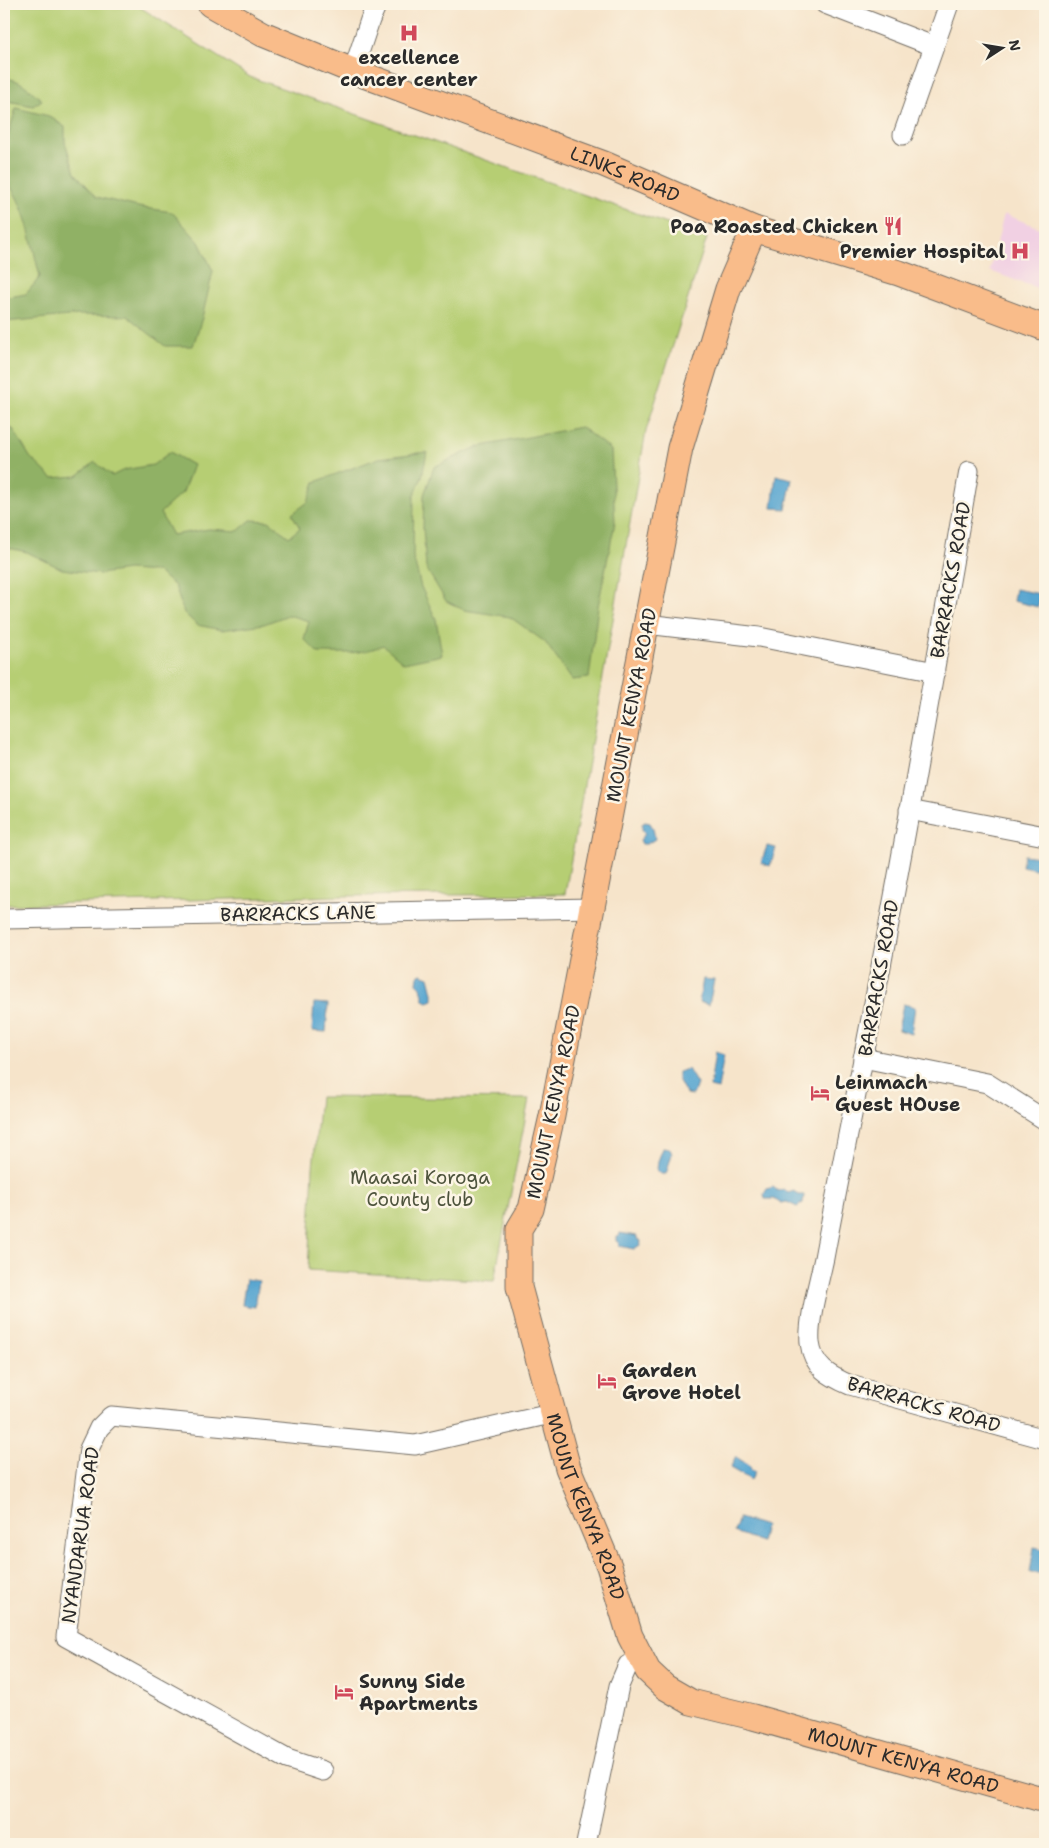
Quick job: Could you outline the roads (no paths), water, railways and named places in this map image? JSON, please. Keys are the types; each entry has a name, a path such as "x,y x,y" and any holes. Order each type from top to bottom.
{"main road":[{"name":"LINKS ROAD","path":"210,4 263,34 353,71 604,164 754,229 898,272 1045,328"},
{"name":"MOUNT KENYA ROAD","path":"754,229 728,289 680,448 552,1116 531,1209 519,1229 519,1287 555,1413 568,1468 609,1566 630,1636 648,1671 665,1688 690,1702 782,1725 1045,1800"}],"street":[{"path":"353,71 377,4"},
{"path":"825,4 934,46"},
{"path":"903,135 949,4"},
{"name":"BARRACKS ROAD","path":"969,470 909,810 810,1339 814,1359 820,1368 833,1378 850,1385 1045,1439"},
{"path":"646,624 759,637 934,672"},
{"path":"909,810 1045,836"},
{"name":"BARRACKS LANE","path":"4,919 593,908"},
{"path":"863,1058 987,1083 1045,1120"},
{"name":"NYANDARUA ROAD","path":"324,1771 287,1759 66,1637 89,1449 99,1428 111,1416 415,1445 555,1413"},
{"path":"586,1844 619,1686 628,1665 641,1659"}],"water":[{"path":"776,475 792,479 786,509 772,508"},
{"path":"1015,589 1040,594 1038,607 1013,601"},
{"path":"645,822 650,823 653,828 655,839 647,844 642,844 640,840 645,834 642,824"},
{"path":"767,846 776,848 770,866 761,863"},
{"path":"1024,855 1045,858 1044,871 1022,866"},
{"path":"421,974 429,977 433,993 433,1000 428,1002 424,1000 421,987 417,983 418,976"},
{"path":"703,979 714,980 709,1005 699,1002"},
{"path":"314,1003 328,1004 326,1032 312,1031"},
{"path":"903,1004 915,1007 911,1034 898,1030"},
{"path":"715,1052 724,1055 718,1089 710,1087"},
{"path":"688,1069 697,1084 693,1095 686,1094 678,1079 678,1072"},
{"path":"663,1148 670,1149 672,1154 666,1174 661,1174 657,1170"},
{"path":"773,1187 778,1191 784,1189 788,1193 794,1191 799,1195 804,1195 803,1203 797,1207 787,1202 780,1203 774,1199 765,1199 764,1194 767,1189"},
{"path":"620,1233 637,1236 637,1239 641,1241 640,1245 634,1249 619,1246 616,1237"},
{"path":"246,1279 259,1281 255,1307 242,1305"},
{"path":"736,1457 750,1466 751,1470 755,1472 751,1480 730,1468"},
{"path":"739,1518 765,1526 761,1542 734,1532"},
{"path":"1034,1547 1044,1549 1041,1573 1030,1573"}],"place":[{"name":"excellence cancer center","path":"409,33"},
{"name":"Poa Roasted Chicken","path":"893,226"},
{"name":"Premier Hospital","path":"1020,251"},
{"name":"Leinmach Guest HOuse","path":"820,1093"},
{"name":"Garden Grove Hotel","path":"607,1381"},
{"name":"Sunny Side Apartments","path":"344,1692"}],"park label":[{"name":"Maasai Koroga County club","path":"420,1188"}]}
